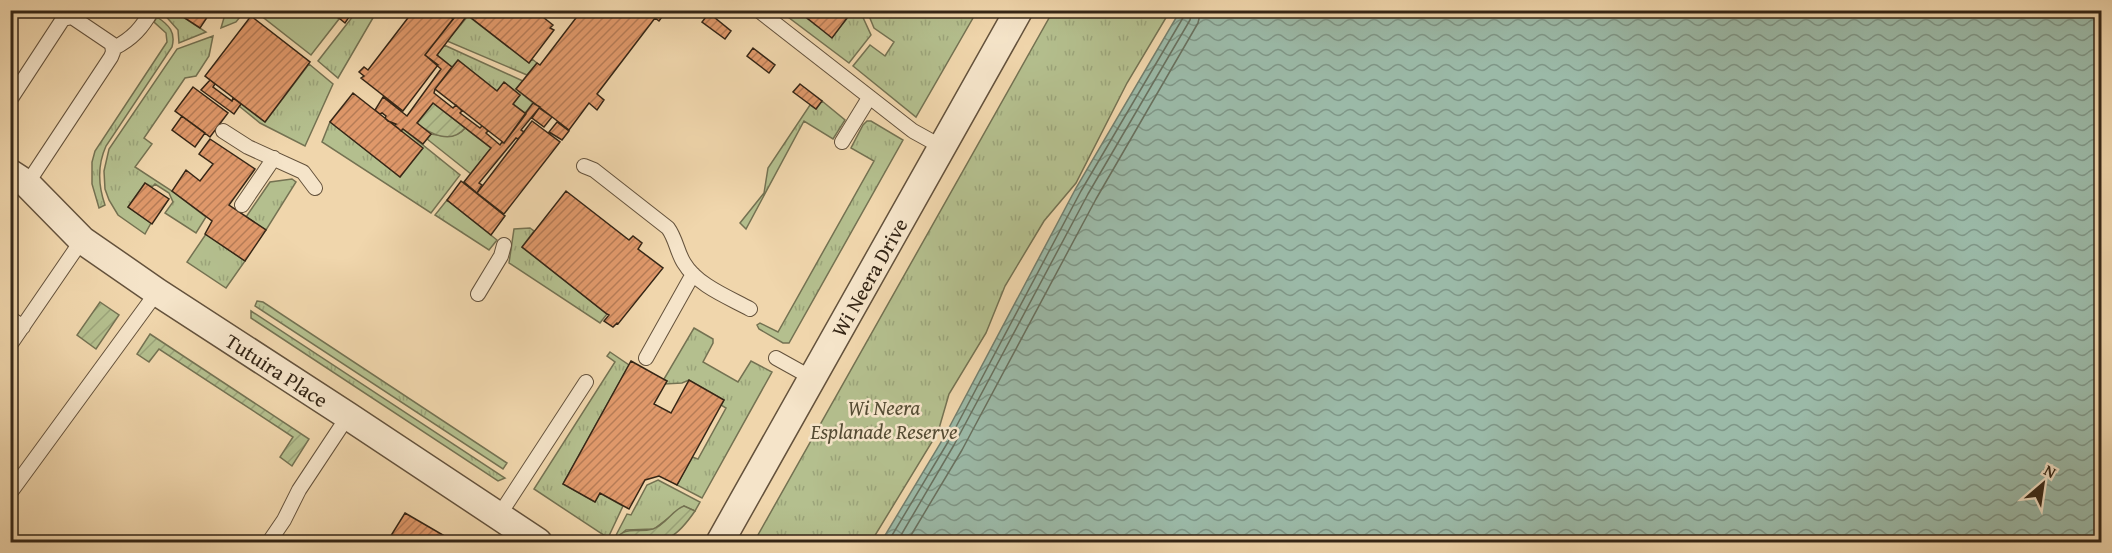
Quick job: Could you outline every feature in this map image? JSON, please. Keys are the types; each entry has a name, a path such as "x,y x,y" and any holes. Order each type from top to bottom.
{"street":[{"name":"Wi Neera Drive","path":"720,543 1019,10"},
{"name":"Tutuira Place","path":"19,178 82,240 535,542"}],"lane":[{"path":"10,100 67,14 109,41 114,48 132,37 152,10"},
{"path":"758,10 913,131 942,147"},
{"name":"Tutuira Place","path":"19,178 111,57 114,48"},
{"path":"842,142 869,98"},
{"path":"223,131 248,147 303,172 315,188"},
{"path":"242,205 274,158"},
{"path":"584,166 594,170 668,228 674,236 684,263 693,274 714,290 750,309"},
{"path":"10,345 82,240"},
{"path":"478,294 501,256 504,245"},
{"path":"646,358 693,274"},
{"path":"10,493 157,292"},
{"path":"10,318 23,327"},
{"path":"776,358 812,378"},
{"path":"498,517 586,382"},
{"path":"269,543 299,490 348,416"}],"green space":[{"path":"226,10 245,11 236,22 221,28"},
{"path":"163,11 178,11 177,13 206,32 179,43 178,30"},
{"path":"255,11 329,11 339,19 311,55"},
{"path":"357,11 377,11 338,78 318,61"},
{"path":"780,11 797,11 832,37 853,11 860,11 871,35 849,63"},
{"path":"867,11 977,11 916,117 853,66 870,45 885,56 894,42 874,28"},
{"name":"Wi Neera Esplanade Reserve","path":"1053,11 1170,11 1127,83 1076,183 1044,221 1005,286 986,333 949,394 938,432 871,542 754,542"},
{"path":"468,16 529,63 532,59 537,63 527,75 447,41"},
{"path":"157,17 172,33 172,47 106,146 101,161 100,175 105,205 99,208 92,184 92,162 95,151 167,42 166,33 154,22"},
{"path":"213,36 209,56 196,76 185,78 144,138 152,144 135,167 206,217 196,233 165,213 173,202 169,193 155,184 152,187 145,183 128,207 151,223 145,234 118,215 109,200 105,189 104,171 109,149 177,49"},
{"path":"444,45 523,81 516,89 533,103 525,113 513,104 520,95 505,83 497,91 458,60 452,67 437,55"},
{"path":"309,64 333,84 305,146 260,123 239,106 241,104 265,122"},
{"path":"822,101 845,120 833,139 804,121 746,229 740,223 764,193 768,168 810,105 816,109"},
{"path":"433,103 465,128 447,137 434,134 417,123"},
{"path":"867,121 871,121 903,140 789,343 783,343 759,329 757,325 760,323 778,332 874,161 851,148"},
{"path":"330,122 400,177 422,148 401,131 403,129 460,175 431,213 322,142"},
{"path":"465,128 491,148 471,174 427,139 431,134 445,136 458,134"},
{"path":"292,179 296,182 266,230 246,217 270,182"},
{"path":"447,200 497,240 489,250 435,215"},
{"path":"530,228 534,231 522,247 607,314 600,323 509,263 514,229"},
{"path":"206,234 245,261 226,288 187,262"},
{"path":"257,301 263,302 507,463 503,469 255,306"},
{"path":"100,302 119,315 96,349 77,335"},
{"path":"251,311 505,478 498,481 251,318"},
{"path":"694,328 713,339 703,362 738,382 751,361 772,372 702,498 677,485 692,457 698,459 726,408 721,405 724,400 689,380 682,383 665,384 667,381 664,379"},
{"path":"150,334 309,439 292,466 280,457 293,437 159,349 149,362 137,354"},
{"path":"610,352 629,365 563,484 595,502 600,493 623,506 608,538 534,489 615,362 607,356"},
{"path":"658,480 700,502 695,511 684,506 654,529 626,530 613,541 627,514 631,515 647,485"},
{"path":"684,506 695,511 683,527 665,539 648,542 613,541 628,531 658,527"}],"water":[{"path":"1180,11 2101,11 2101,542 881,542 943,439 1076,188"}],"building":[{"path":"178,10 206,10 210,13 200,28 177,13"},
{"path":"329,10 354,10 345,23"},
{"path":"414,10 442,10 453,19 425,55 438,65 403,111 361,78 364,76 359,72 364,67 368,70"},
{"path":"444,10 457,10 466,17 437,55 452,67 434,93 453,108 456,105 462,111 460,113 480,128 482,126 485,128 488,131 486,133 500,145 504,143 533,103 540,107 521,130 524,132 518,139 516,138 479,183 482,185 477,193 464,182 491,148 433,103 417,123 431,134 423,144 403,129 401,131 394,125 396,124 388,121 386,116 375,110 383,97 407,116 441,69 425,55 454,18"},
{"path":"461,10 534,10 553,25 550,28 554,30 529,63"},
{"path":"582,10 661,10 665,13 659,21 655,18 597,94 604,100 597,110 589,103 569,130 516,89 537,63 540,65"},
{"path":"797,10 853,10 832,38"},
{"path":"709,13 731,31 725,39 702,22"},
{"path":"251,16 310,62 265,122 205,76"},
{"path":"753,48 775,65 769,73 747,56"},
{"path":"458,60 497,91 504,82 520,95 513,104 526,114 504,143 435,89"},
{"path":"210,80 215,84 213,87 232,101 233,98 241,104 234,114 201,90"},
{"path":"800,84 822,101 816,109 793,92"},
{"path":"193,87 228,113 210,137 175,111"},
{"path":"353,93 423,148 400,177 330,122"},
{"path":"539,108 552,117 544,127 532,118"},
{"path":"182,116 205,133 195,147 172,130"},
{"path":"532,121 560,142 504,214 477,193"},
{"path":"557,122 569,131 562,140 549,132"},
{"path":"210,139 255,169 229,205 266,230 245,261 205,234 212,221 172,191 186,170 200,181 213,164 199,154"},
{"path":"461,181 505,216 491,235 447,200"},
{"path":"145,183 169,199 152,224 128,207"},
{"path":"566,191 629,240 633,236 642,243 638,249 663,268 618,324 613,327 604,321 609,315 522,247"},
{"path":"631,361 667,381 654,404 671,413 689,380 724,400 677,485 659,476 645,480 629,509 600,493 595,502 563,484"},
{"path":"405,513 455,542 387,542"}]}
